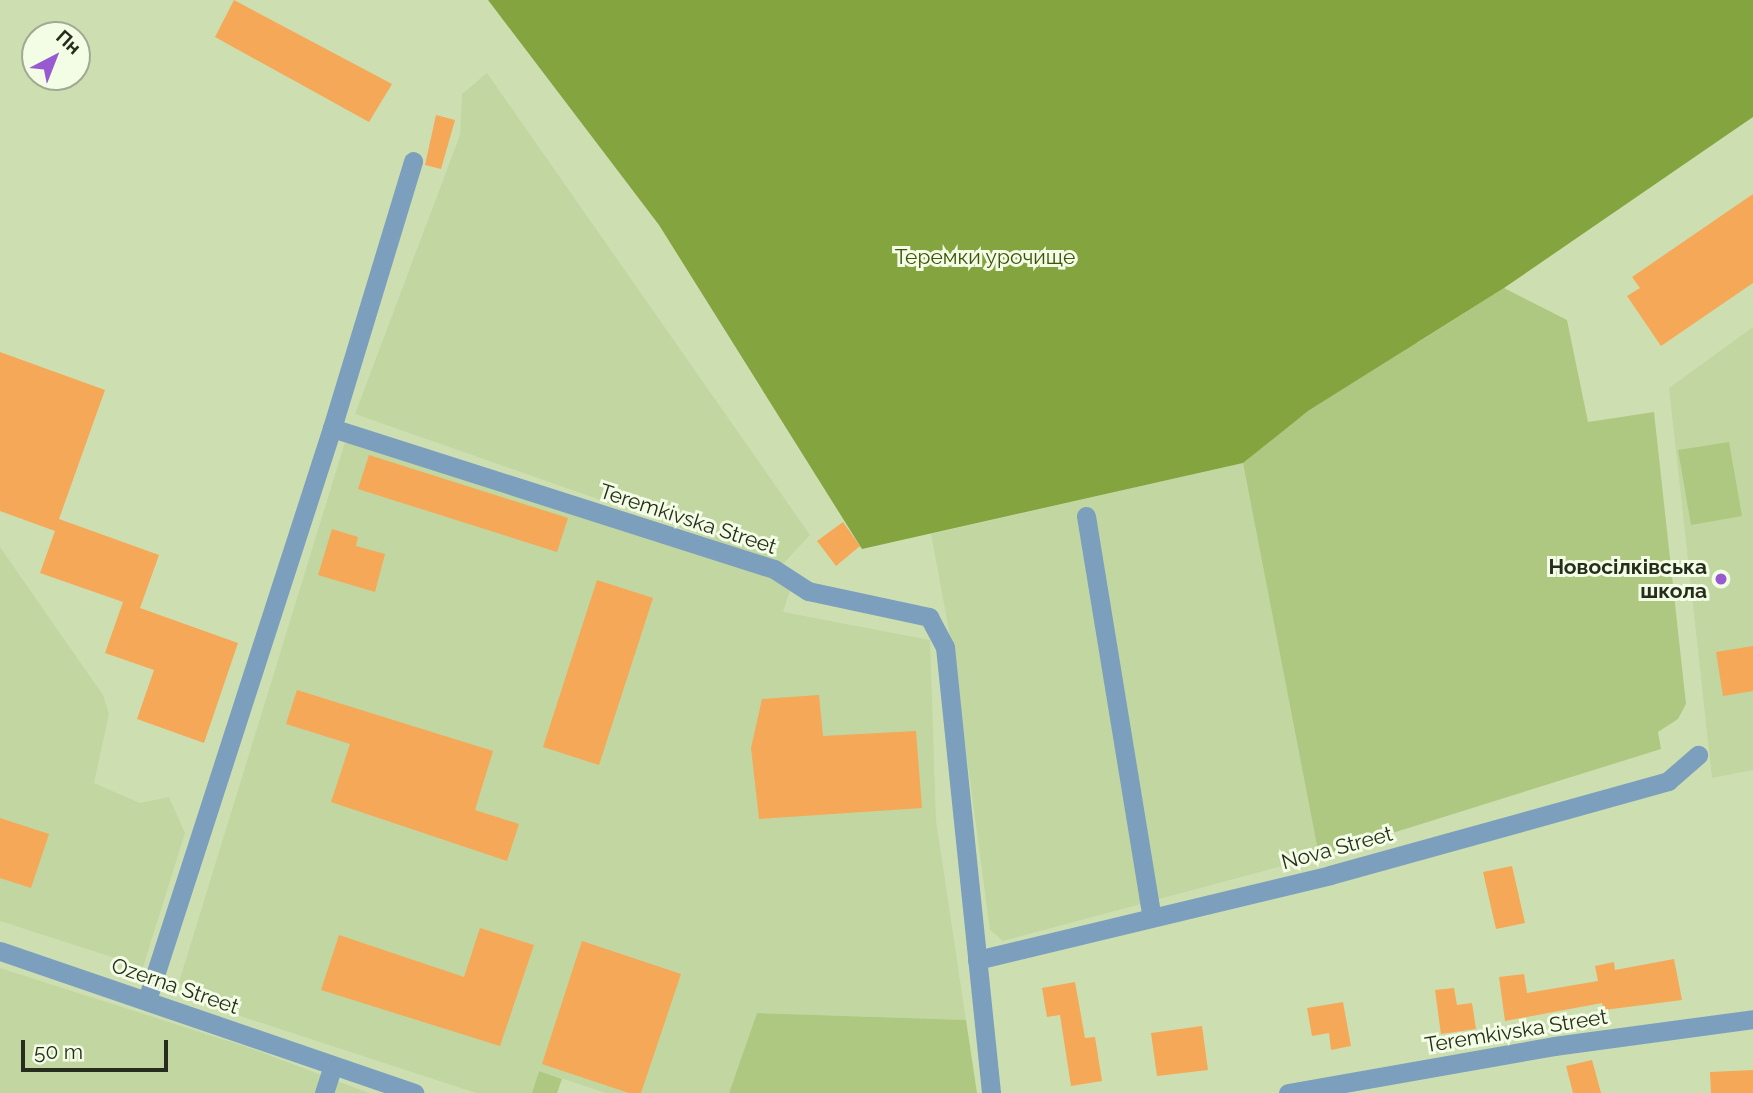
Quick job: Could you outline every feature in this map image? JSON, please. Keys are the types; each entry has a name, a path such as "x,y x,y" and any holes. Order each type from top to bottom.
{"street":[{"path":"147,1000 332,428 413,161"},
{"name":"Teremkivska Street","path":"332,428 774,569 808,591 929,617 945,647 991,1093"},
{"path":"1086,516 1152,918"},
{"name":"Nova Street","path":"977,960 1330,875 1668,781 1698,755"},
{"name":"Ozerna Street","path":"0,951 414,1093"},
{"name":"Teremkivska Street","path":"1288,1093 1554,1046 1753,1019"},
{"path":"324,1093 334,1066"}],"shaded area":[{"path":"487,73 810,535 783,564 355,414 460,135 462,94"},
{"path":"1504,288 1567,320 1588,422 1654,412 1686,704 1678,719 1658,732 1661,749 1319,856 1243,463 1255,453 1259,417 1269,395 1300,358 1344,337 1368,334 1417,343","holes":["1369,344 1405,350 1308,411 1265,444 1268,422 1290,382 1325,354"]},
{"name":"Новосілківська школа","path":"1753,327 1753,770 1712,778 1669,388"},
{"path":"345,442 769,576 790,591 783,612 930,640 936,820 966,1020 757,1013 729,1093 606,1093 539,1071 532,1093 476,1093 191,1000 179,982"},
{"path":"1729,442 1742,516 1691,525 1678,450"},
{"path":"1243,463 1319,856 1003,941 990,930 952,647 931,534"},
{"path":"0,547 103,695 109,714 94,783 140,803 169,797 185,833 143,967 0,921"},
{"path":"0,968 253,1049 369,1093 0,1093"},
{"path":"757,1013 966,1020 977,1093 729,1093"},
{"path":"539,1071 562,1079 557,1093 532,1093"}],"green space":[{"name":"Теремки урочище","path":"488,0 1753,0 1753,117 1504,288 1308,411 1243,463 862,549 659,225"}],"building":[{"path":"234,0 392,84 369,122 215,37"},
{"path":"436,115 455,120 441,169 425,165"},
{"path":"1753,194 1753,283 1661,346 1627,296 1640,288 1632,277"},
{"path":"0,352 105,390 59,519 159,555 140,608 238,643 204,743 137,719 154,670 105,653 123,602 40,573 55,531 0,511"},
{"path":"369,455 568,518 557,552 358,489"},
{"path":"843,522 860,546 836,566 817,541"},
{"path":"332,529 358,537 356,546 385,554 375,592 318,575"},
{"path":"597,580 653,598 599,765 543,747"},
{"path":"1753,646 1753,691 1723,696 1716,652"},
{"path":"297,690 493,751 475,810 519,824 507,861 331,802 350,744 286,724"},
{"path":"819,695 823,736 916,731 922,808 759,819 751,748 762,699"},
{"path":"0,818 49,834 31,888 0,878"},
{"path":"1512,866 1525,923 1496,929 1483,872"},
{"path":"480,928 534,945 500,1046 321,990 339,935 464,977"},
{"path":"582,941 681,974 641,1093 629,1093 542,1064"},
{"path":"1674,959 1682,1000 1604,1010 1602,1003 1505,1021 1499,977 1524,974 1527,993 1598,981 1595,966 1614,962 1615,970"},
{"path":"1075,982 1085,1038 1095,1037 1102,1081 1071,1086 1060,1015 1047,1017 1042,988"},
{"path":"1454,988 1457,1005 1472,1003 1476,1029 1441,1034 1435,990"},
{"path":"1343,1002 1351,1046 1331,1050 1329,1033 1312,1036 1307,1008"},
{"path":"1202,1026 1208,1070 1157,1076 1151,1033"},
{"path":"1592,1060 1601,1093 1573,1093 1566,1066"},
{"path":"1753,1070 1753,1093 1711,1093 1710,1072"}],"place":[{"name":"Новосілківська школа","path":"1721,579"}]}
